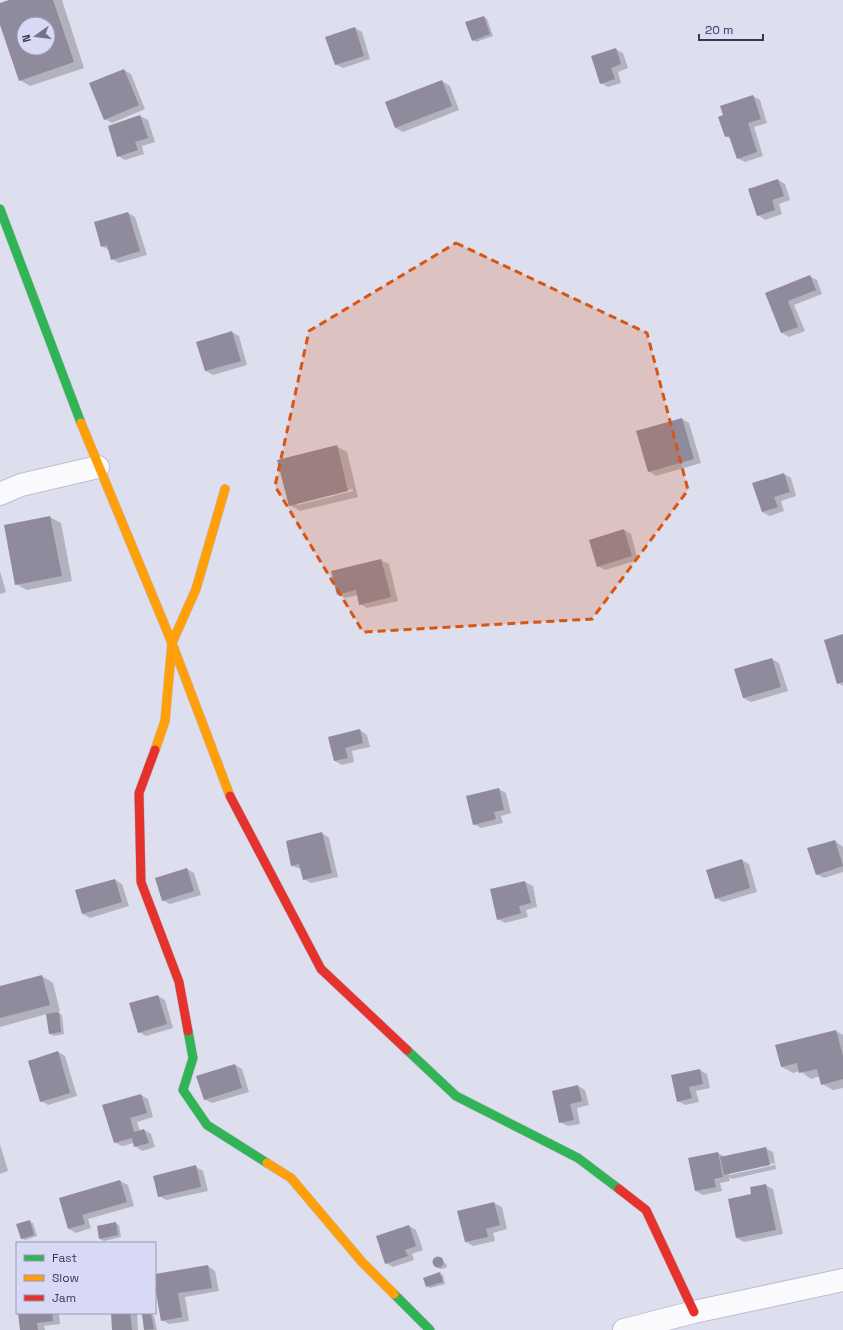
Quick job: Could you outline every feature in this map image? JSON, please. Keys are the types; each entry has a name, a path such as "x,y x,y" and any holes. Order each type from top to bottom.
{"street":[{"path":"0,209 98,466 172,643 233,805 322,969 456,1096 578,1158 646,1210 694,1312"},
{"path":"0,494 21,485 98,466"},
{"path":"225,489 196,589 172,643 165,720 139,793 141,882 179,982 193,1058 183,1090 207,1125 291,1178 362,1262 430,1330"},
{"path":"624,1330 694,1312 843,1280"}],"highlighted area":[{"path":"456,243 647,333 688,490 592,619 363,632 275,486 309,331"}],"building":[{"path":"9,0 53,0 74,62 19,81 0,25 0,3"},
{"path":"484,16 490,34 472,41 465,22"},
{"path":"355,27 364,56 335,65 325,37"},
{"path":"616,48 621,64 611,68 615,79 600,84 591,56"},
{"path":"124,69 139,105 104,120 89,83"},
{"path":"442,80 452,106 395,128 385,102"},
{"path":"753,95 761,119 748,123 757,152 737,159 729,136 725,137 718,117 723,115 720,106"},
{"path":"140,115 148,138 135,142 138,150 117,157 108,126"},
{"path":"778,179 784,196 772,200 775,210 757,216 748,189"},
{"path":"128,212 140,251 111,260 107,245 101,247 94,222"},
{"path":"810,275 816,290 788,301 798,327 781,333 765,293"},
{"path":"232,331 241,361 205,371 196,342"},
{"path":"682,418 694,459 648,472 636,431"},
{"path":"337,445 348,491 289,506 277,460"},
{"path":"784,473 790,492 774,497 778,507 762,512 752,483"},
{"path":"50,516 62,576 15,585 4,525"},
{"path":"624,529 632,556 597,567 589,540"},
{"path":"381,559 391,597 359,605 356,590 337,595 331,571"},
{"path":"843,634 843,682 837,684 824,640"},
{"path":"772,658 781,687 743,698 734,669"},
{"path":"360,729 363,743 345,748 348,758 334,761 328,737"},
{"path":"499,788 504,810 494,812 496,819 473,825 466,796"},
{"path":"322,832 332,873 303,880 299,864 291,866 286,841"},
{"path":"835,840 843,866 816,875 807,848"},
{"path":"742,859 750,888 715,899 706,870"},
{"path":"187,868 194,891 162,901 155,878"},
{"path":"115,879 122,902 82,914 75,890"},
{"path":"525,881 531,903 519,906 521,913 497,920 490,889"},
{"path":"42,975 50,1005 0,1018 0,986"},
{"path":"158,995 167,1024 138,1033 129,1003"},
{"path":"59,1012 61,1032 49,1034 46,1014"},
{"path":"836,1030 843,1056 843,1079 821,1085 817,1069 799,1073 797,1063 781,1067 775,1045"},
{"path":"58,1051 70,1093 40,1102 28,1061"},
{"path":"235,1064 242,1088 204,1100 196,1076"},
{"path":"700,1069 703,1084 689,1087 692,1098 677,1102 671,1075"},
{"path":"578,1085 582,1101 570,1104 574,1120 559,1123 552,1091"},
{"path":"141,1094 147,1113 130,1118 134,1132 144,1129 149,1143 134,1147 132,1138 114,1143 102,1105"},
{"path":"766,1147 770,1165 724,1175 720,1157"},
{"path":"718,1152 723,1177 714,1179 716,1187 695,1191 688,1158"},
{"path":"196,1165 201,1187 158,1197 153,1176"},
{"path":"120,1180 127,1202 82,1215 85,1224 68,1229 59,1198"},
{"path":"766,1184 776,1230 736,1238 728,1199 751,1194 750,1187"},
{"path":"494,1202 500,1225 486,1229 488,1237 465,1242 457,1211"},
{"path":"30,1220 34,1235 21,1239 16,1224"},
{"path":"116,1222 118,1235 99,1239 97,1226"},
{"path":"409,1225 416,1246 405,1250 408,1256 385,1264 376,1236"},
{"path":"438,1256 442,1258 444,1262 442,1266 438,1268 434,1266 432,1262 434,1258"},
{"path":"208,1265 212,1288 178,1293 182,1317 161,1321 156,1293 156,1274"},
{"path":"440,1272 443,1282 426,1287 423,1278"},
{"path":"18,1314 52,1314 53,1321 37,1323 38,1330 20,1330"},
{"path":"111,1314 130,1314 132,1330 112,1330"},
{"path":"142,1314 151,1314 154,1329 144,1330"}],"traffic: fast":[{"path":"0,209 81,423"},
{"path":"188,1031 193,1058 183,1090 207,1125 267,1163"},
{"path":"407,1050 456,1096 578,1158 619,1189"},
{"path":"394,1294 430,1330"}],"traffic: slow":[{"path":"81,423 172,643 165,721 155,750"},
{"path":"225,489 196,589 172,643 230,796"},
{"path":"267,1163 291,1178 362,1262 394,1294"}],"traffic: jam":[{"path":"155,750 139,793 141,882 179,982 188,1031"},
{"path":"230,796 321,969 407,1050"},
{"path":"619,1189 646,1210 694,1312"}]}
